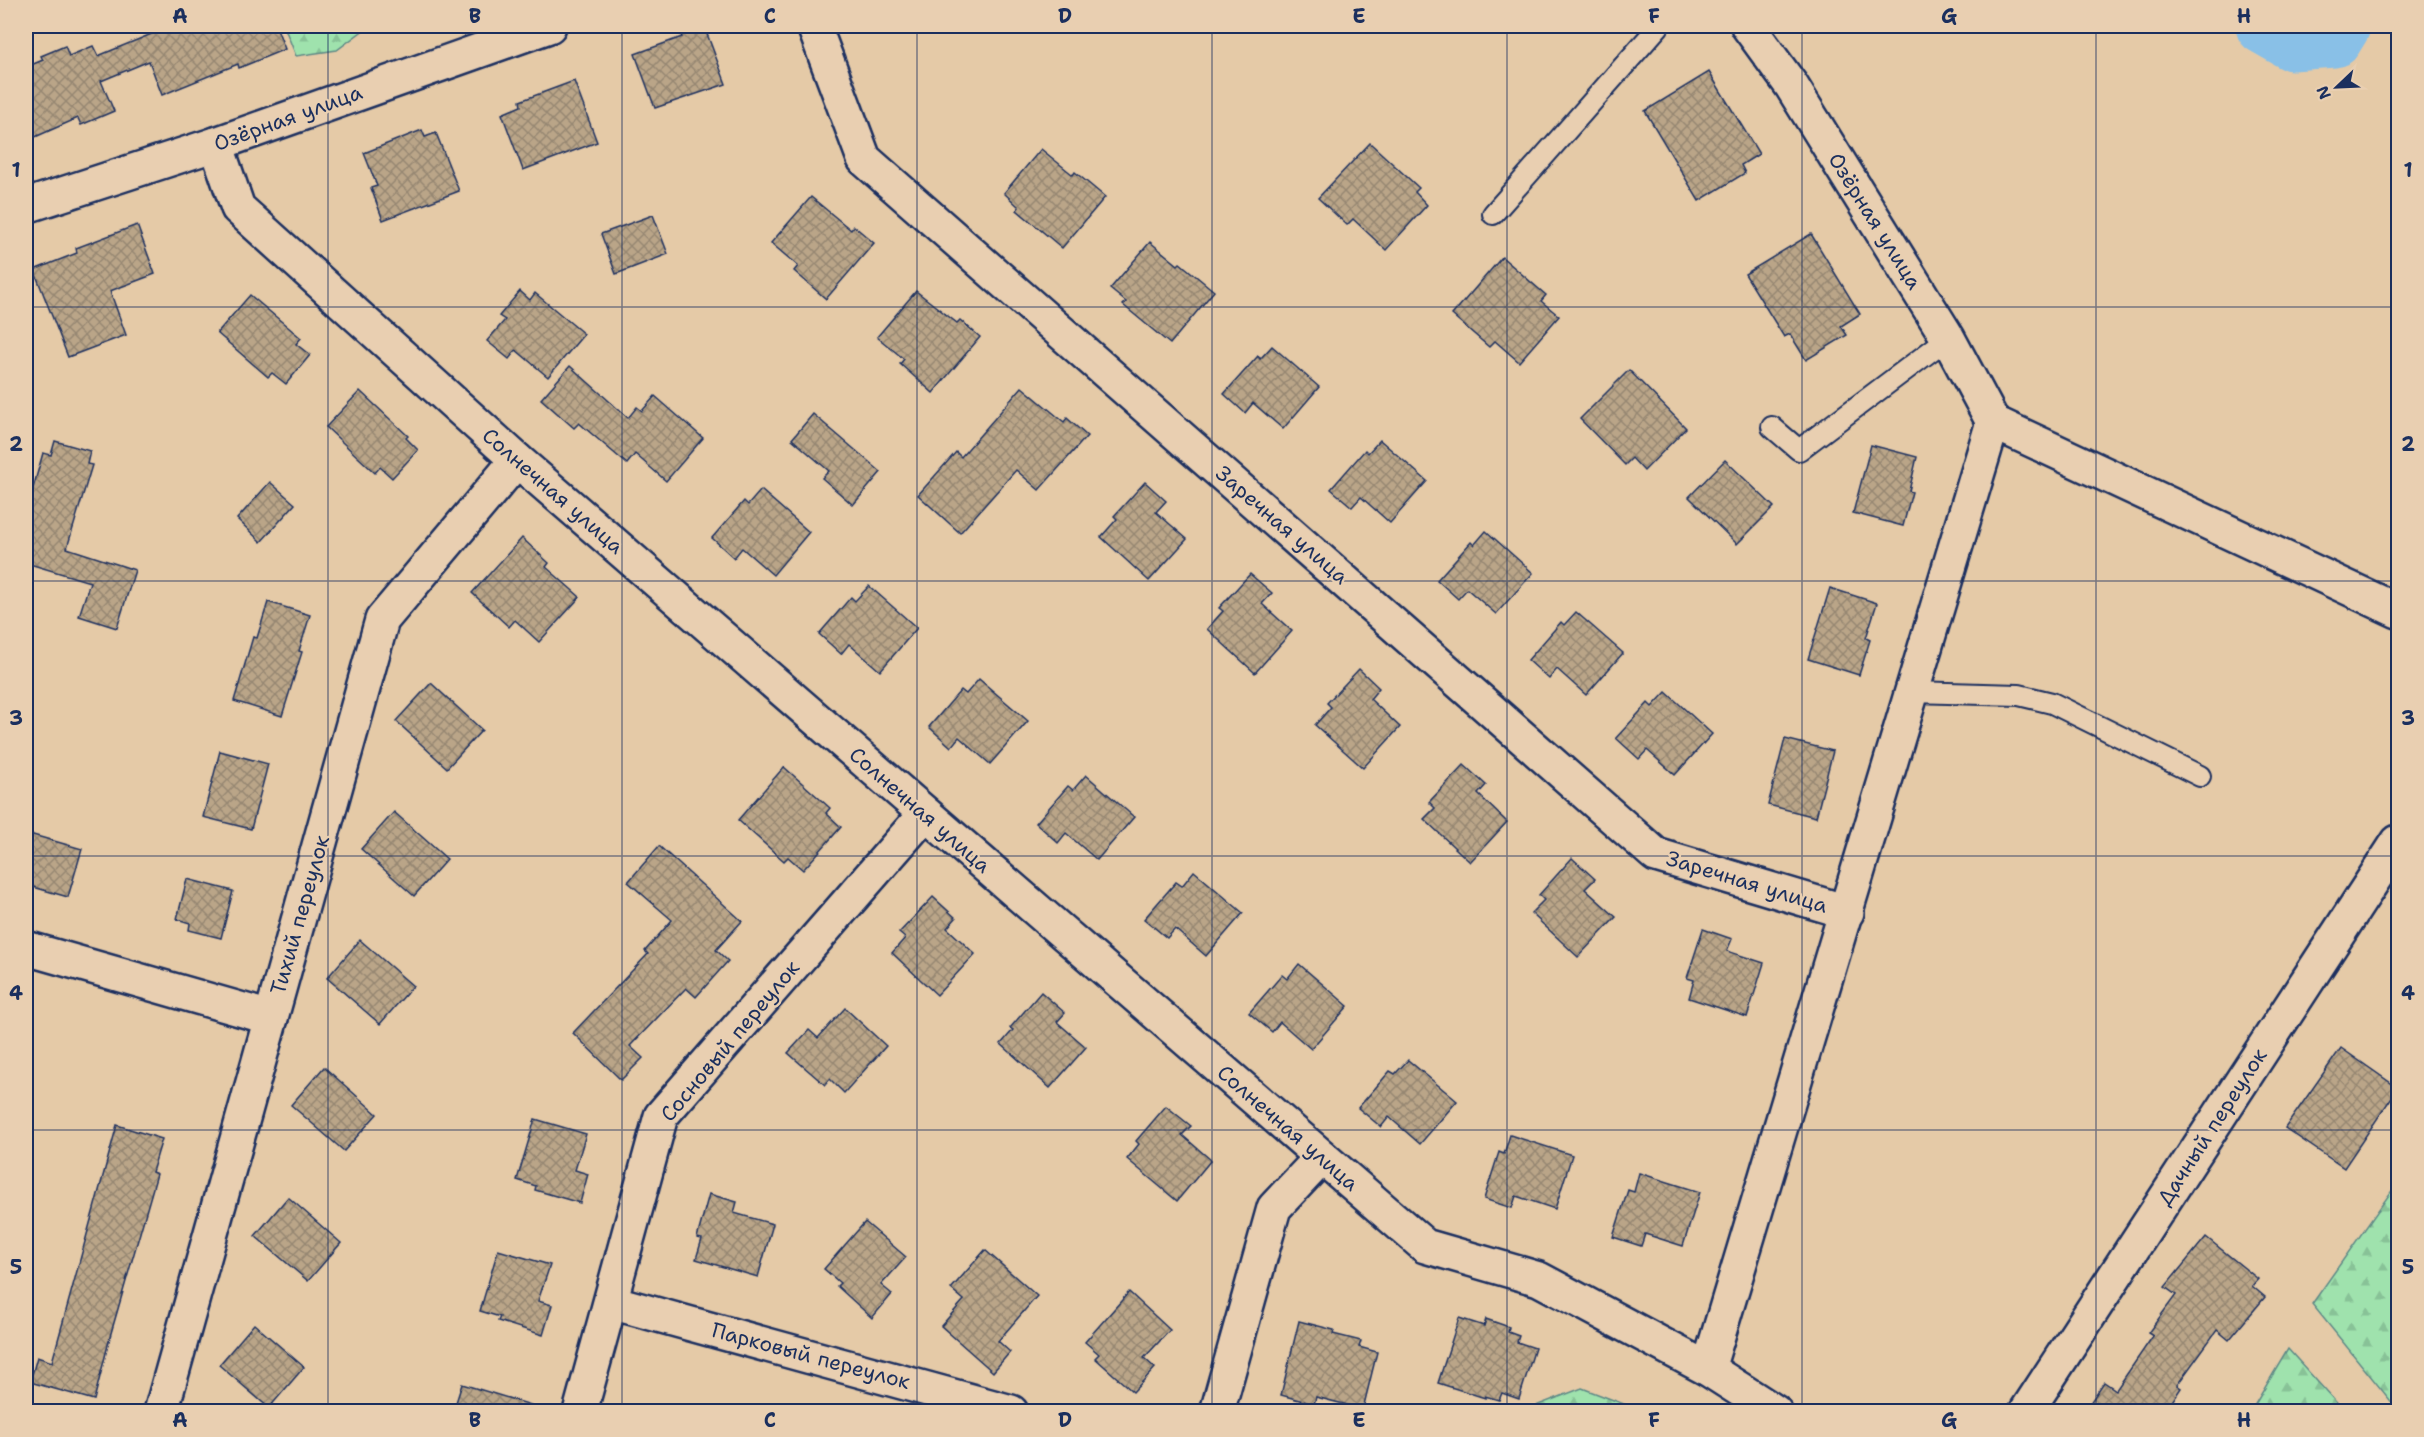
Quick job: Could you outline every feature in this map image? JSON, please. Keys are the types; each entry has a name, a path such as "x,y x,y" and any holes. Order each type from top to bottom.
{"street":[{"name":"Озёрная улица","path":"26,206 216,144 549,26"},
{"name":"Заречная улица","path":"814,26 864,159 1656,855 1847,912"},
{"name":"Озёрная улица","path":"1748,26 1791,85 1948,338 1993,422"},
{"name":"Солнечная улица","path":"216,144 238,208 517,460 1425,1246 1539,1279 1708,1369 1775,1412"},
{"path":"1708,1369 1993,422 2398,611"},
{"name":"Тихий переулок","path":"161,1412 382,620 517,460"},
{"name":"Сосновый переулок","path":"580,1412 661,1116 925,814"},
{"name":"Дачный переулок","path":"2026,1412 2398,842"},
{"path":"26,948 271,1018"},
{"path":"1217,1412 1274,1208 1322,1157"},
{"name":"Парковый переулок","path":"611,1302 1011,1412"}],"lane":[{"path":"1493,214 1659,26"},
{"path":"1772,427 1799,450 1948,338"},
{"path":"1912,692 2019,695 2052,703 2200,776"}],"green space":[{"path":"284,26 369,26 337,50 296,56"},
{"path":"2398,1182 2398,1410 2312,1304"},
{"path":"2288,1349 2344,1411 2251,1411"},
{"path":"1582,1388 1642,1411 1523,1411"}],"building":[{"path":"171,26 276,26 285,49 239,68 238,64 162,95 149,61 101,81 114,111 81,125 78,118 26,141 26,67 43,60 41,56 65,46 69,56 93,46 98,56"},
{"path":"704,26 726,84 655,108 635,54 682,37 680,32"},
{"path":"1709,72 1759,154 1741,165 1745,173 1699,201 1645,111"},
{"path":"574,81 597,142 523,170 502,114 521,106 520,101"},
{"path":"422,130 425,137 436,133 459,191 383,220 371,188 377,186 364,153"},
{"path":"1370,143 1419,188 1415,192 1427,205 1386,250 1353,219 1347,225 1318,198"},
{"path":"1041,149 1073,175 1075,172 1105,197 1062,248 1017,210 1019,207 1004,193"},
{"path":"811,197 851,230 854,226 874,243 826,299 794,271 798,266 771,243"},
{"path":"653,215 668,254 616,274 601,234"},
{"path":"137,225 155,274 110,291 126,335 68,357 34,270 77,253 76,248"},
{"path":"1811,234 1860,314 1841,326 1847,335 1806,360 1790,334 1784,337 1745,274"},
{"path":"1150,242 1214,291 1170,344 1123,305 1126,302 1110,289"},
{"path":"1502,257 1546,295 1541,301 1559,316 1519,362 1495,341 1489,347 1452,315"},
{"path":"520,291 530,300 535,293 584,334 548,377 516,350 509,359 487,341 505,320 499,316"},
{"path":"916,291 957,323 960,320 980,337 933,393 900,364 904,359 877,337"},
{"path":"250,295 301,338 296,344 310,355 286,384 272,373 268,377 217,333"},
{"path":"1272,346 1319,387 1283,429 1253,403 1245,413 1224,394 1258,356 1260,359"},
{"path":"570,366 628,418 637,407 642,411 655,396 703,438 666,481 635,454 627,464 579,423 574,428 541,399"},
{"path":"1629,370 1686,428 1644,471 1632,458 1625,465 1580,419"},
{"path":"1022,387 1064,422 1067,418 1087,436 1039,490 1016,470 960,533 918,495 956,452 961,457"},
{"path":"360,391 408,436 406,438 418,450 392,478 380,467 375,473 326,427"},
{"path":"813,414 881,472 853,505 822,478 829,471 792,439"},
{"path":"1380,440 1427,481 1390,523 1361,497 1352,507 1331,489 1365,450 1368,453"},
{"path":"55,441 90,451 87,464 92,465 67,548 135,570 117,628 79,616 90,582 26,563 26,513 43,453 51,455"},
{"path":"1871,445 1917,457 1909,491 1912,492 1903,526 1853,513"},
{"path":"1725,460 1774,507 1737,544 1689,497"},
{"path":"270,482 295,504 261,542 237,519"},
{"path":"1145,482 1166,501 1156,512 1187,539 1149,581 1101,537 1117,519 1114,516"},
{"path":"761,490 809,532 773,575 742,548 734,558 712,538 744,501 748,505"},
{"path":"1486,531 1533,573 1496,614 1467,589 1458,599 1437,580 1471,542 1474,545"},
{"path":"522,538 549,563 546,567 580,597 539,642 515,620 509,627 472,593"},
{"path":"1250,574 1272,593 1262,604 1292,631 1255,673 1207,629 1223,611 1219,608"},
{"path":"869,586 917,628 880,671 849,644 841,654 819,634 851,597 855,601"},
{"path":"1830,588 1877,603 1866,638 1870,640 1859,675 1808,659"},
{"path":"268,602 310,615 299,651 302,652 282,716 234,701 253,637 257,638"},
{"path":"1576,612 1623,653 1586,695 1557,669 1549,679 1528,660 1561,622 1564,625"},
{"path":"1359,669 1379,688 1370,699 1400,727 1363,768 1315,725 1331,707 1327,703"},
{"path":"979,679 1028,721 990,764 959,737 951,747 929,727 961,690 966,694"},
{"path":"431,683 482,730 447,768 396,721"},
{"path":"1666,692 1712,734 1675,775 1647,750 1639,759 1616,738 1648,703 1652,707"},
{"path":"1785,739 1833,751 1816,817 1768,805"},
{"path":"220,751 268,764 251,829 203,817"},
{"path":"1464,765 1486,785 1478,794 1507,822 1470,862 1424,819 1435,808 1429,802"},
{"path":"784,767 830,808 826,813 841,827 803,870 788,857 784,861 738,820"},
{"path":"1086,775 1134,817 1097,860 1066,833 1058,843 1036,823 1068,786 1073,790"},
{"path":"394,812 447,859 414,896 361,849"},
{"path":"26,833 82,849 68,897 26,885"},
{"path":"659,846 742,921 716,950 728,961 696,997 686,988 630,1046 643,1058 621,1080 573,1033 648,954 645,951 672,920 628,882"},
{"path":"1572,858 1595,879 1585,889 1616,917 1578,957 1531,913 1544,900 1539,895"},
{"path":"1194,871 1243,913 1206,956 1175,929 1167,938 1144,919 1176,882 1182,886"},
{"path":"187,879 233,891 221,938 189,930 190,923 177,919"},
{"path":"933,897 956,918 947,928 975,954 937,995 892,953 905,938 899,933"},
{"path":"1703,929 1732,939 1727,951 1764,963 1747,1017 1689,998 1694,980 1687,978"},
{"path":"360,940 413,986 380,1024 327,978"},
{"path":"1299,964 1348,1006 1311,1049 1280,1022 1272,1032 1249,1013 1282,975 1287,979"},
{"path":"1041,992 1065,1013 1057,1022 1086,1047 1050,1088 1001,1044 1013,1030 1010,1028"},
{"path":"845,1008 886,1046 844,1093 830,1079 825,1085 788,1053 809,1030 818,1038"},
{"path":"2341,1048 2398,1088 2344,1168 2285,1128"},
{"path":"1408,1060 1457,1101 1420,1144 1389,1117 1381,1127 1358,1108 1390,1071 1395,1074"},
{"path":"324,1067 377,1114 344,1151 291,1105"},
{"path":"1166,1106 1191,1126 1182,1135 1211,1160 1177,1201 1127,1159 1139,1144 1136,1141"},
{"path":"535,1119 586,1134 575,1170 588,1174 580,1203 535,1190 536,1186 517,1180"},
{"path":"117,1125 162,1139 152,1172 157,1174 94,1400 30,1382 37,1357 52,1362"},
{"path":"1510,1135 1572,1155 1555,1209 1516,1196 1512,1208 1484,1199 1499,1152 1504,1154"},
{"path":"1639,1173 1700,1192 1683,1246 1645,1234 1641,1246 1613,1237 1628,1190 1634,1192"},
{"path":"709,1194 737,1202 734,1213 773,1224 758,1277 696,1259 702,1239 697,1238"},
{"path":"288,1197 341,1243 308,1281 255,1236"},
{"path":"865,1222 906,1257 881,1285 892,1294 872,1318 837,1286 840,1283 824,1269"},
{"path":"2206,1237 2258,1279 2252,1286 2265,1297 2229,1340 2217,1330 2177,1385 2181,1388 2165,1412 2084,1412 2104,1382 2116,1390 2153,1336 2148,1333 2176,1295 2165,1287"},
{"path":"498,1250 550,1265 538,1301 552,1305 543,1335 498,1321 500,1317 480,1311"},
{"path":"985,1250 1037,1296 998,1341 1010,1352 993,1372 941,1326 964,1300 951,1289"},
{"path":"1129,1292 1170,1330 1144,1358 1155,1368 1133,1392 1095,1358 1099,1354 1085,1342"},
{"path":"1459,1318 1484,1326 1486,1319 1509,1327 1508,1332 1519,1336 1517,1342 1535,1348 1519,1399 1502,1393 1499,1400 1485,1396 1485,1398 1438,1383"},
{"path":"1299,1321 1334,1330 1333,1334 1361,1341 1359,1347 1377,1352 1363,1409 1316,1397 1314,1404 1281,1395"},
{"path":"254,1324 304,1367 269,1408 219,1365"},
{"path":"462,1384 531,1405 530,1412 453,1412"}],"waterway":[{"path":"2264,26 2292,42 2334,39 2342,26"}]}
